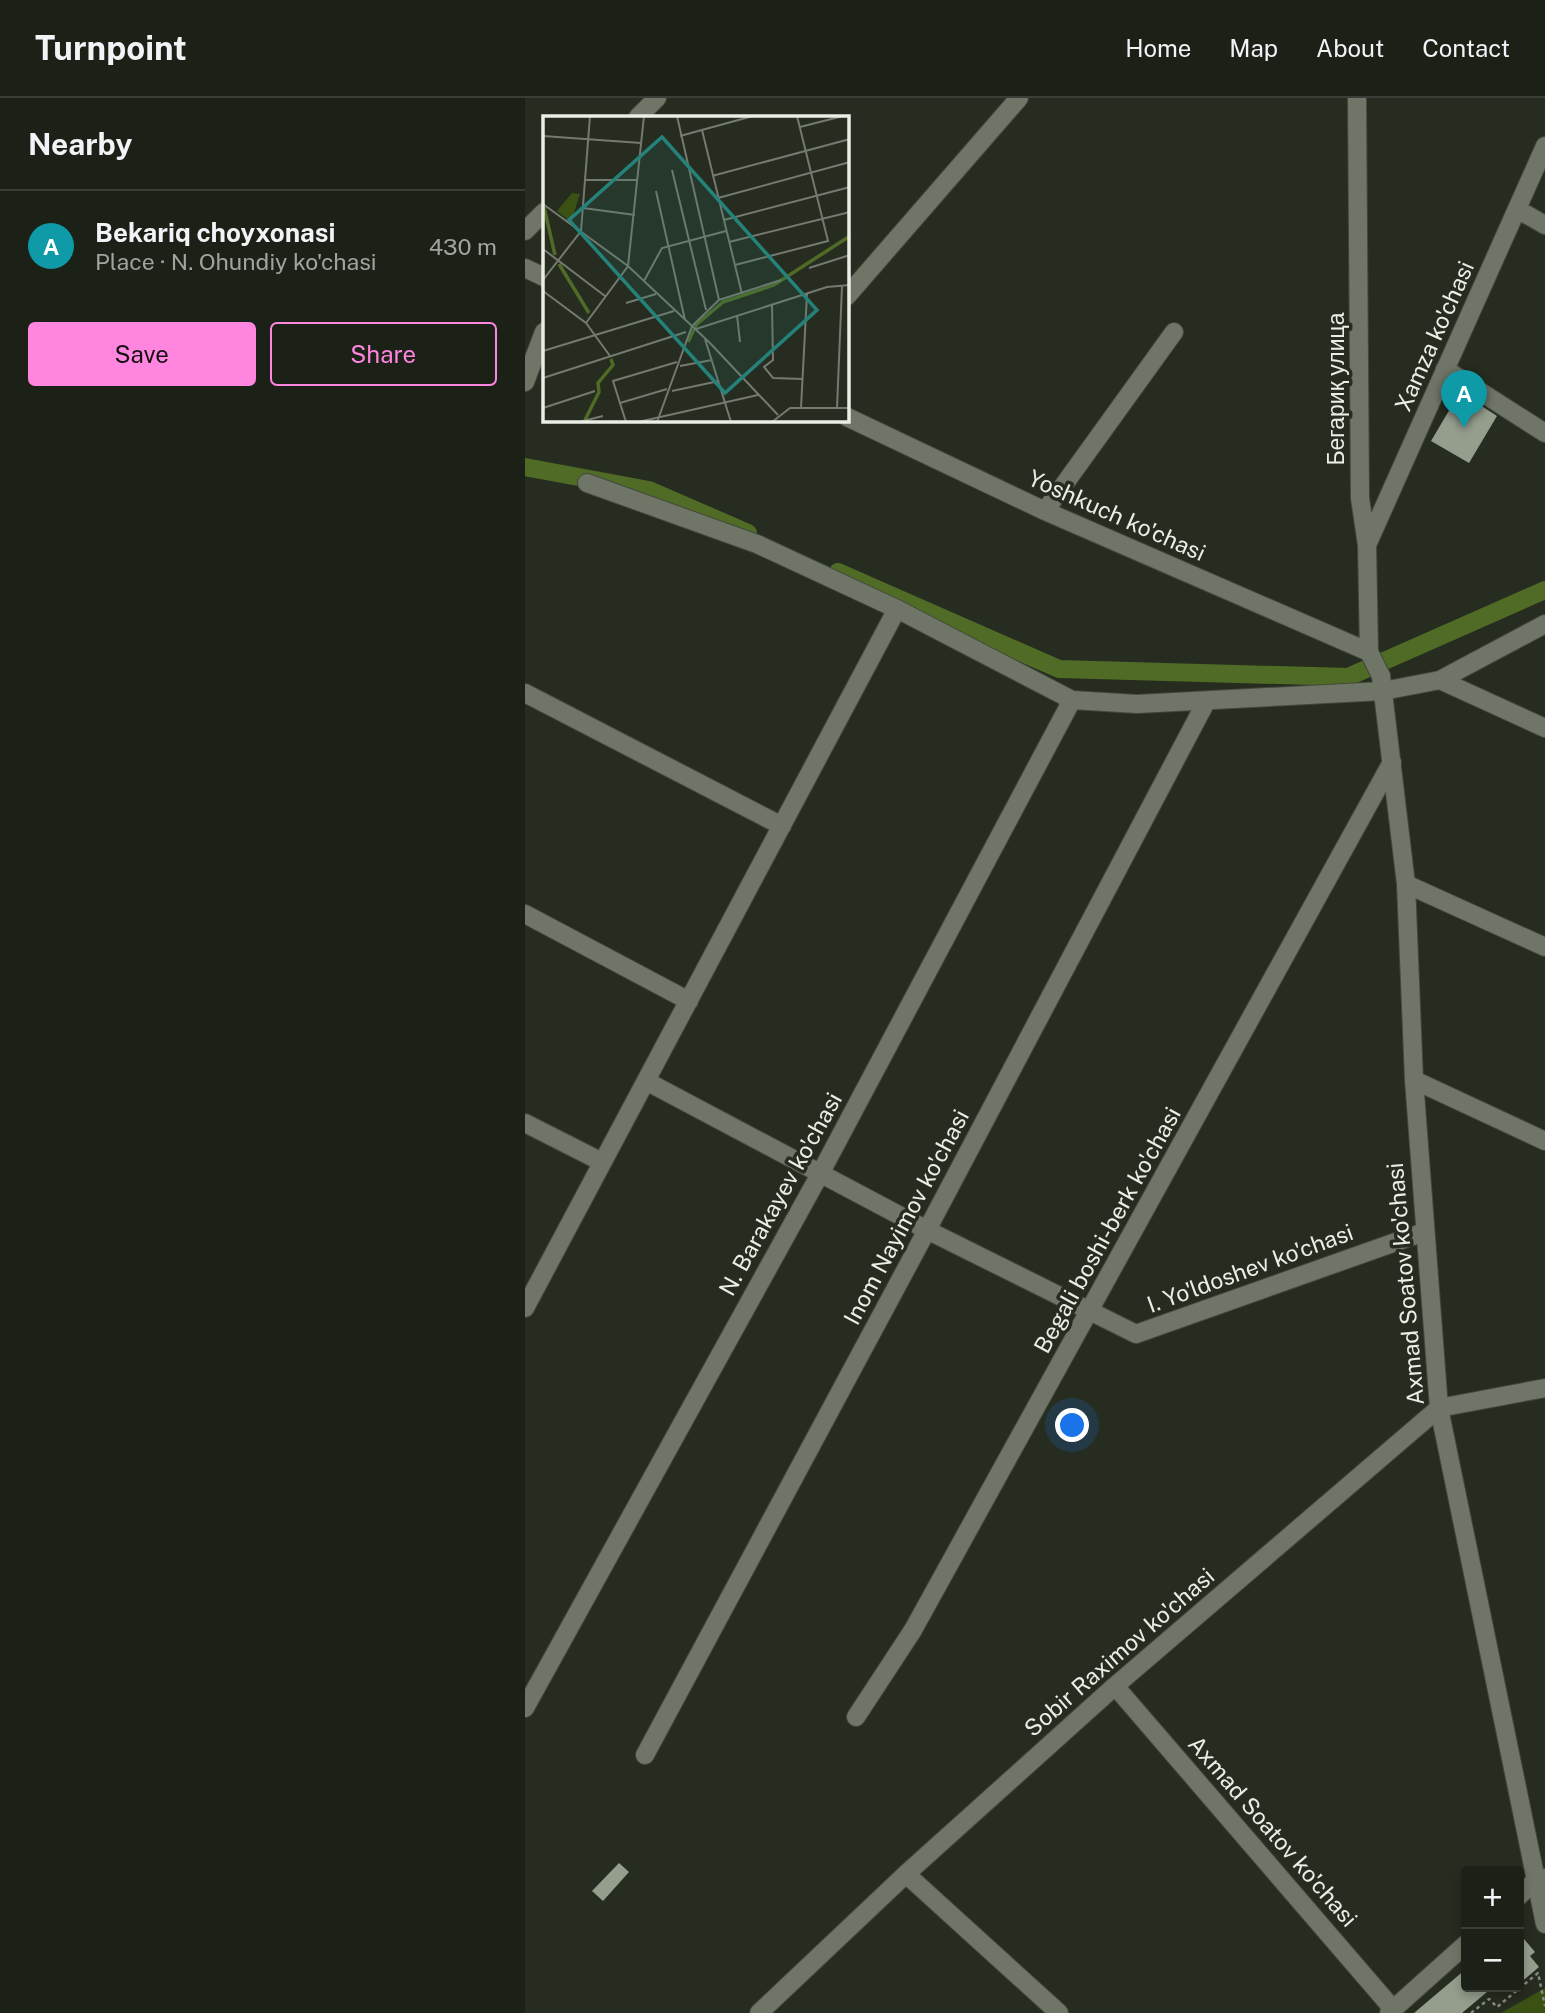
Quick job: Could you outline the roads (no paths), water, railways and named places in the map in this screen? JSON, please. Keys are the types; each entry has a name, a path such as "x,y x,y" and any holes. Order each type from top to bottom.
{"street":[{"path":"639,116 657,98"},
{"path":"849,294 1019,98"},
{"name":"Бегариқ улица","path":"1357,98 1360,498 1367,545 1377,671"},
{"name":"Xamza ko'chasi","path":"1367,545 1545,146"},
{"path":"1517,209 1545,225"},
{"path":"525,231 543,213"},
{"path":"525,268 543,277"},
{"path":"1045,511 1174,332"},
{"path":"525,382 543,335"},
{"path":"1445,369 1545,433"},
{"name":"Yoshkuch ko'chasi","path":"849,418 1377,671"},
{"path":"587,483 757,544 897,609 1072,700 1137,704 1206,702 1377,671 1440,680 1545,728"},
{"path":"525,1308 897,609"},
{"path":"1440,680 1545,624"},
{"name":"Axmad Soatov ko'chasi","path":"1377,671 1392,762 1406,884 1414,1080 1439,1408 1541,1879 1545,1924"},
{"path":"525,693 782,827"},
{"name":"N. Barakayev ko'chasi","path":"525,1708 820,1174 1072,700"},
{"name":"Inom Nayimov ko'chasi","path":"645,1755 1206,702"},
{"name":"Begali boshi-berk ko'chasi","path":"856,1717 913,1630 1392,762"},
{"path":"1406,884 1545,947"},
{"path":"525,914 689,1001"},
{"path":"1414,1080 1545,1141"},
{"name":"I. Yo'ldoshev ko'chasi","path":"646,1081 927,1230 1136,1334 1424,1232"},
{"path":"525,1123 602,1162"},
{"name":"Sobir Raximov ko'chasi","path":"759,2013 906,1874 1115,1686 1439,1408 1545,1388"},
{"name":"Axmad Soatov ko'chasi","path":"1115,1686 1391,2011 1461,1948"},
{"path":"906,1874 1059,2013"},
{"path":"1524,1892 1541,1879"}],"waterway":[{"path":"525,467 649,490 748,533"},
{"path":"838,572 1059,669 1348,677 1545,590"}],"place":[{"name":"Bekariq choyxonasi","path":"1464,428"}]}
